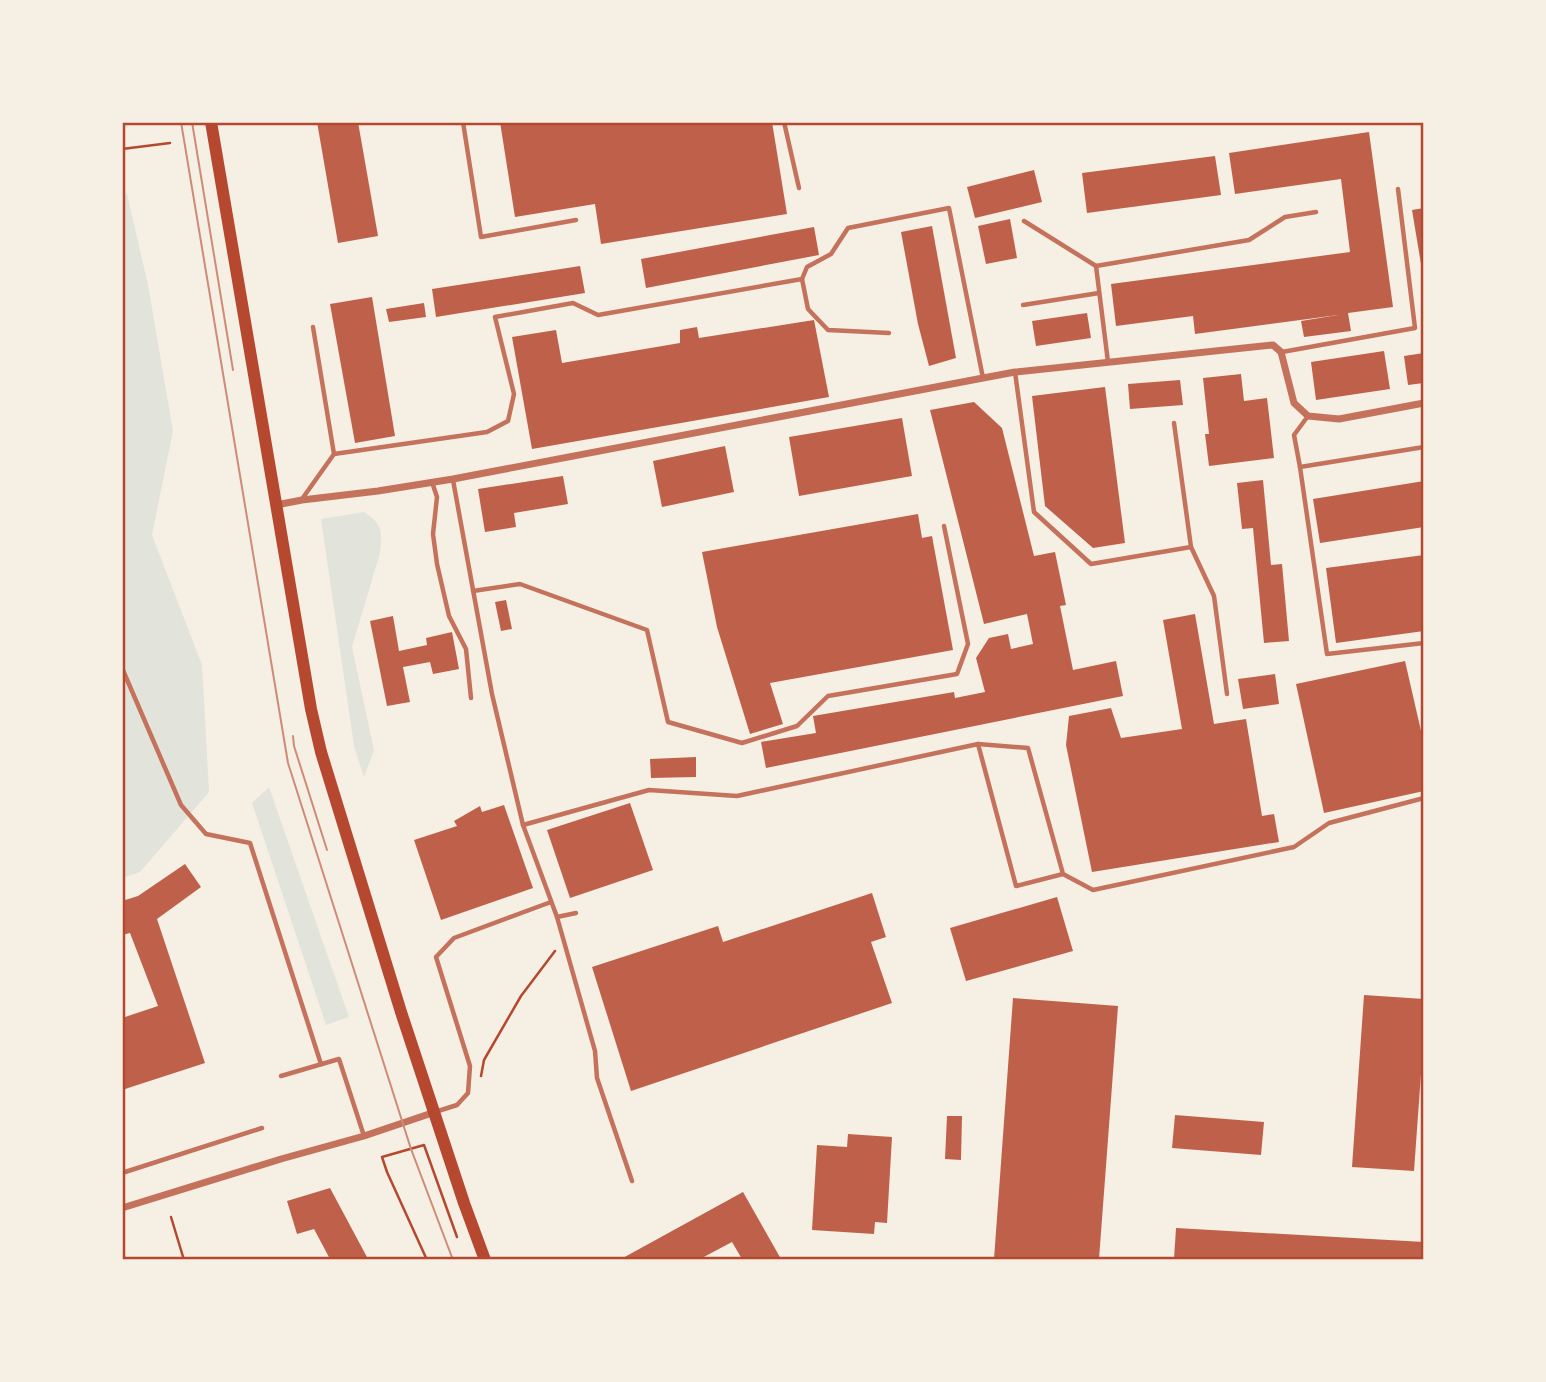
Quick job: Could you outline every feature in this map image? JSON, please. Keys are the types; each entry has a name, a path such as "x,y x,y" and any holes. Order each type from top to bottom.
{"main road":[{"path":"211,122 311,709 321,752 372,920 464,1203 485,1259"}],"street":[{"path":"276,505 453,479 983,377 1273,345 1281,352 1294,403 1308,416 1339,419 1423,403"},
{"path":"122,1208 364,1136 435,1112"}],"lane":[{"path":"463,122 481,237 576,220"},
{"path":"784,122 799,188"},
{"path":"1281,352 1415,328 1398,189"},
{"path":"889,333 828,330 808,309 802,279 807,267 831,254 848,228 949,208 983,377"},
{"path":"1024,221 1096,266 1249,240 1285,217 1316,212"},
{"path":"1096,266 1108,362"},
{"path":"334,454 487,432 508,421 514,394 495,317 573,303 598,316 802,279"},
{"path":"1023,305 1099,293"},
{"path":"302,500 334,454 313,327"},
{"path":"1015,372 1034,512 1091,564 1191,547"},
{"path":"1308,416 1294,435 1327,654 1423,643"},
{"path":"1174,423 1191,547 1214,596 1227,694"},
{"path":"1300,467 1423,447"},
{"path":"453,479 492,694 523,825 557,917 595,1051 597,1078 632,1181"},
{"path":"432,482 437,497 433,534 437,564 449,616 466,649 471,698"},
{"path":"473,591 520,584 648,630 668,722 742,743 797,726 828,696 957,674 968,644 944,526"},
{"path":"122,668 181,805 206,834 250,844 321,1064"},
{"path":"523,825 649,790 737,796 978,744 1028,748 1063,874"},
{"path":"978,744 1016,886 1063,874 1093,890 1294,847 1329,823 1423,798"},
{"path":"435,1112 457,1105 468,1093 470,1066 436,957 454,938 551,902"},
{"path":"557,917 576,914"},
{"path":"281,1076 339,1059 364,1136"},
{"path":"122,1173 262,1128"},
{"path":"122,1253 124,1259"}],"path":[{"path":"122,149 170,143"},
{"path":"480,1082 484,1060 515,1007 563,939"},
{"path":"427,1259 382,1157 424,1144 457,1237"},
{"path":"171,1217 184,1259"}],"shaded area":[{"path":"122,192 127,194 148,285 173,431 152,535 202,665 209,792 140,872 123,878"},
{"path":"364,512 378,525 381,539 380,553 352,647 374,750 364,777 354,746 321,519"},
{"path":"269,787 349,1017 326,1025 252,803"}],"building":[{"path":"317,122 358,122 378,236 338,243"},
{"path":"500,122 772,122 787,214 601,244 595,204 515,217"},
{"path":"1369,132 1393,307 1348,313 1351,331 1304,337 1301,321 1338,315 1195,334 1193,316 1116,326 1111,284 1350,252 1341,179 1235,194 1229,153"},
{"path":"1215,156 1221,195 1087,213 1082,173"},
{"path":"1034,170 1042,202 975,218 967,187"},
{"path":"1424,208 1424,270 1422,270 1412,210"},
{"path":"1010,219 1017,258 986,264 978,226"},
{"path":"932,226 956,358 929,366 918,324 901,232"},
{"path":"814,227 819,255 646,288 641,259"},
{"path":"580,266 585,293 436,317 432,289"},
{"path":"372,297 395,436 355,443 330,304"},
{"path":"424,303 426,317 389,322 386,309"},
{"path":"1087,313 1091,338 1036,346 1032,321"},
{"path":"814,320 829,397 532,449 512,337 556,330 562,363 680,343 680,330 697,327 699,338"},
{"path":"1384,351 1390,389 1316,400 1311,362"},
{"path":"1424,353 1424,383 1408,385 1404,356"},
{"path":"1241,374 1244,401 1267,398 1274,458 1209,466 1205,434 1209,434 1203,378"},
{"path":"1180,380 1183,405 1130,409 1128,384"},
{"path":"1105,387 1125,543 1093,548 1045,506 1032,396"},
{"path":"974,402 1002,428 1034,556 1055,552 1066,605 1060,606 1073,670 1116,661 1123,696 766,768 761,742 816,733 813,716 954,692 955,698 985,692 976,658 989,638 1008,634 1011,649 1033,644 1027,614 984,624 930,410"},
{"path":"902,418 912,476 799,496 789,437"},
{"path":"725,446 734,492 662,507 653,461"},
{"path":"563,476 568,504 514,513 516,527 485,532 478,489"},
{"path":"1263,480 1271,565 1282,564 1289,641 1264,643 1253,528 1242,529 1237,483"},
{"path":"1424,481 1424,527 1320,543 1313,499"},
{"path":"918,514 922,538 932,536 953,650 770,683 783,724 750,734 717,627 702,552"},
{"path":"1424,555 1424,631 1336,643 1326,568"},
{"path":"506,600 512,629 501,631 495,602"},
{"path":"1195,614 1214,724 1246,719 1262,816 1274,814 1279,842 1092,872 1066,745 1069,716 1111,708 1121,738 1182,729 1163,620"},
{"path":"393,616 399,651 427,645 426,638 452,632 459,669 433,674 430,662 403,667 410,702 387,706 370,621"},
{"path":"1405,661 1424,744 1424,791 1324,813 1296,684"},
{"path":"1275,674 1279,704 1243,709 1238,679"},
{"path":"696,757 696,777 651,778 650,759"},
{"path":"630,803 653,870 570,898 547,830"},
{"path":"504,805 533,888 441,920 414,840 457,826 454,821 480,806 482,812"},
{"path":"185,864 201,887 157,919 205,1063 122,1090 122,1018 158,1006 130,933 122,935 122,901 138,896"},
{"path":"872,893 886,937 871,942 892,1003 631,1091 592,967 718,926 723,942"},
{"path":"1057,897 1073,951 966,981 950,928"},
{"path":"1364,995 1424,999 1414,1171 1352,1167"},
{"path":"1013,998 1118,1006 1099,1259 994,1259"},
{"path":"1175,1115 1264,1122 1261,1155 1172,1148"},
{"path":"947,1116 962,1116 961,1160 945,1159"},
{"path":"848,1134 892,1137 887,1223 875,1222 874,1234 812,1230 817,1145 847,1147"},
{"path":"330,1188 368,1259 330,1259 314,1229 297,1234 287,1201"},
{"path":"743,1192 781,1259 742,1259 732,1242 700,1259 621,1259"},
{"path":"1176,1228 1424,1242 1424,1259 1174,1259"}],"tram line":[{"path":"181,122 288,763 411,1149 453,1260"},
{"path":"192,122 233,370"},
{"path":"293,736 327,850"}]}
